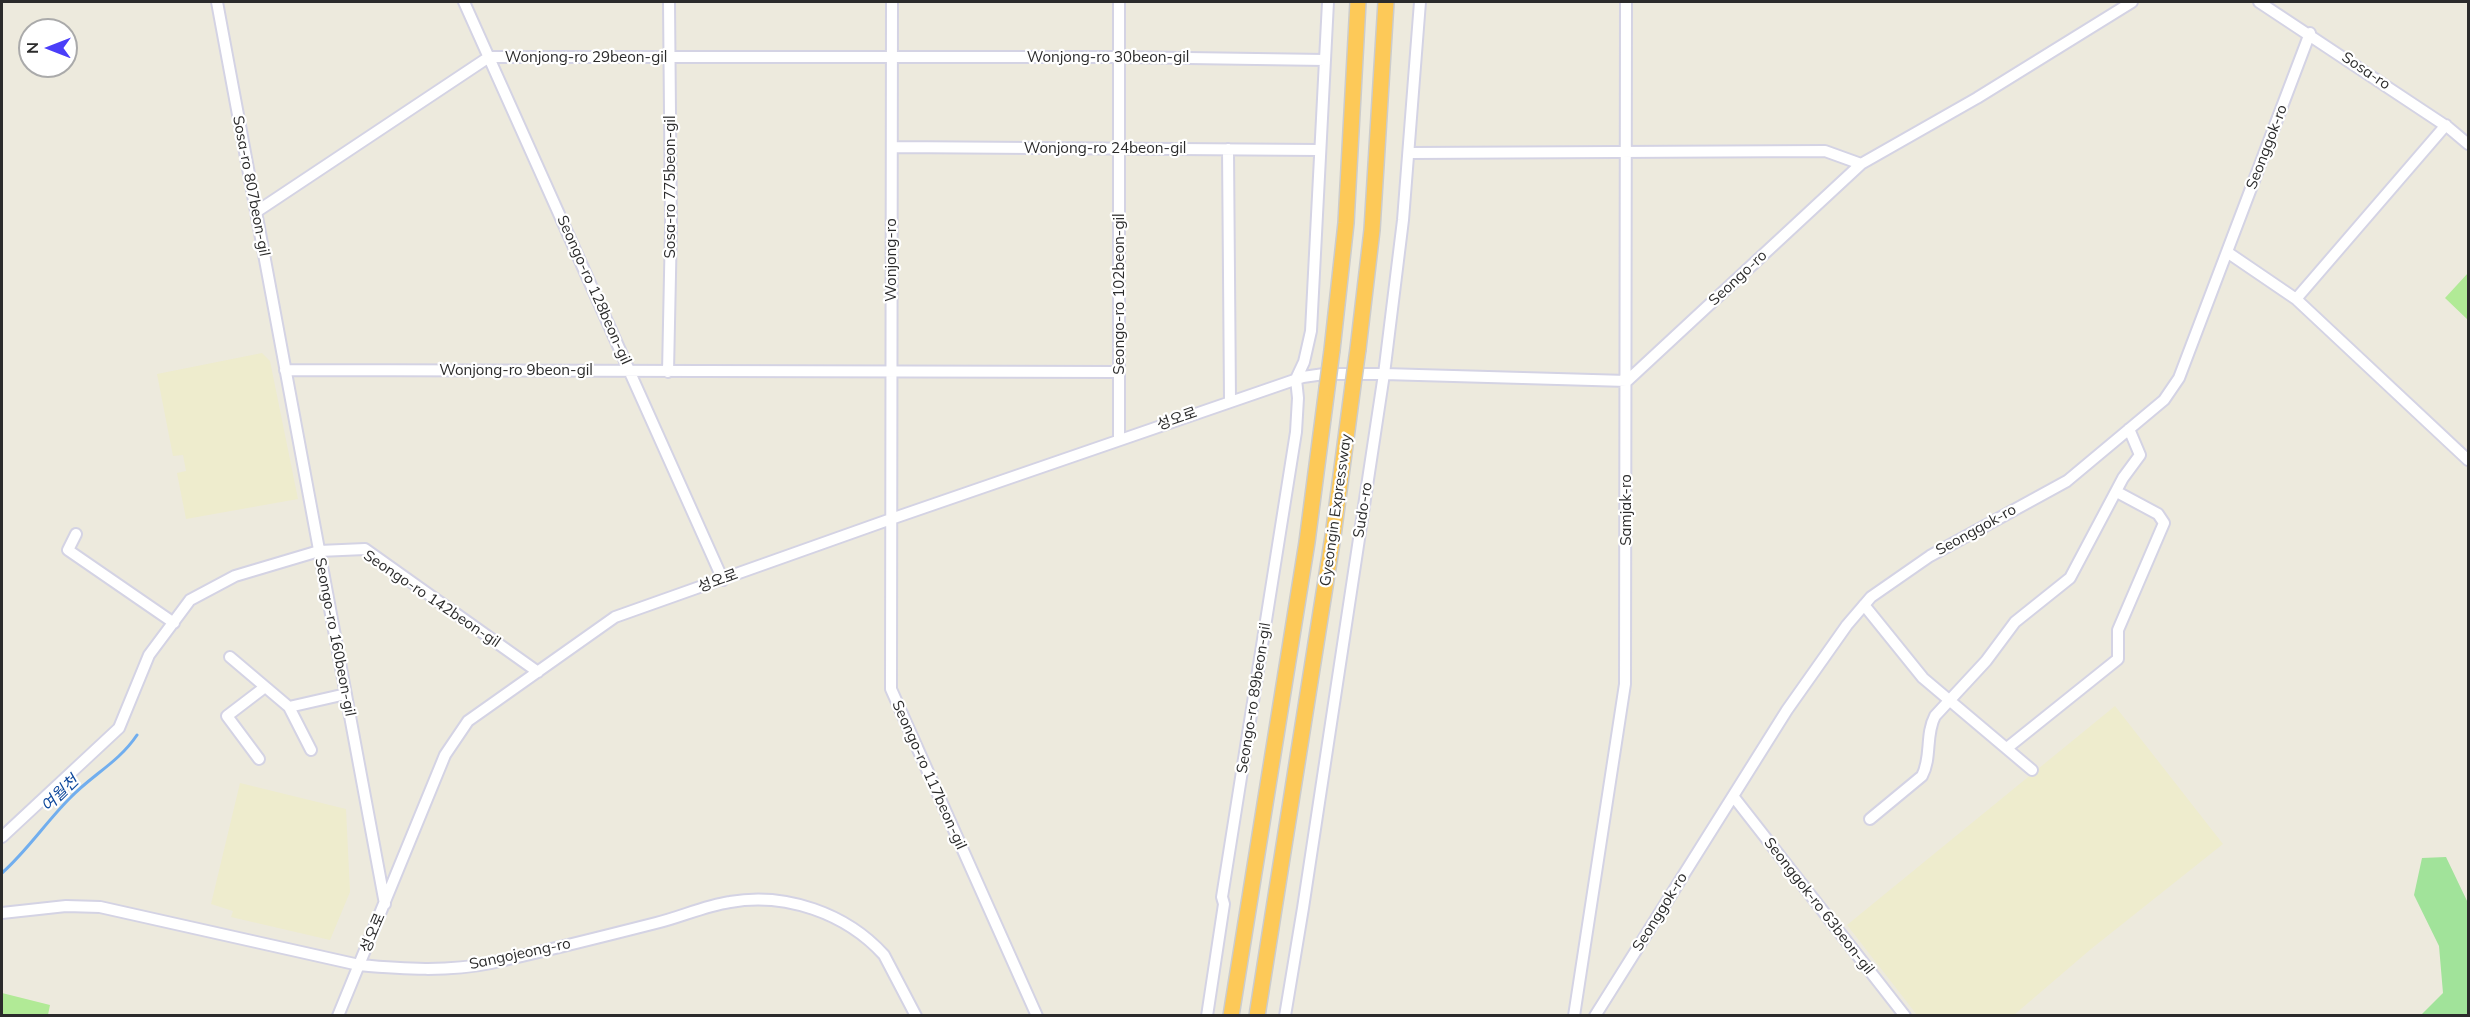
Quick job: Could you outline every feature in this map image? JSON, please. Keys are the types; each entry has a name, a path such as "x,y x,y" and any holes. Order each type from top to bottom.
{"highway":[{"name":"Gyeongin Expressway","path":"1231,1016 1305,554 1332,350 1346,223 1358,2"},
{"name":"Gyeongin Expressway","path":"1257,1016 1333,536 1358,349 1372,230 1386,2"}],"street":[{"name":"Sosa-ro 807beon-gil","path":"217,2 285,370"},
{"name":"Seongo-ro 128beon-gil","path":"464,2 723,580"},
{"name":"Sosa-ro 775beon-gil","path":"668,372 671,226 669,2"},
{"name":"Wonjong-ro","path":"891,519 892,2"},
{"name":"Seongo-ro 102beon-gil","path":"1119,2 1119,439"},
{"path":"1296,379 1304,362 1311,331 1328,2"},
{"name":"Sudo-ro","path":"1285,1016 1384,374 1409,153 1420,2"},
{"name":"Samjak-ro","path":"1574,1016 1625,684 1626,2"},
{"name":"Seongo-ro","path":"1627,381 1861,164 1977,98 2132,2"},
{"name":"Sosa-ro","path":"2259,2 2310,33 2446,125 2469,144"},
{"name":"Seonggok-ro","path":"1595,1016 1787,710 1864,605 1891,581 1930,556 2067,481 2164,400 2179,378 2310,33"},
{"name":"Wonjong-ro 29beon-gil","path":"256,212 489,57 892,57"},
{"name":"Wonjong-ro 30beon-gil","path":"892,57 1324,60"},
{"path":"2296,299 2446,125"},
{"name":"Wonjong-ro 24beon-gil","path":"892,147 1319,150"},
{"path":"1228,149 1230,401"},
{"path":"1409,153 1825,151 1861,164"},
{"path":"2227,252 2296,299 2469,460"},
{"name":"Wonjong-ro 9beon-gil","path":"285,370 1119,372"},
{"name":"Seongo-ro 160beon-gil","path":"285,370 385,904"},
{"path":"1296,379 1324,374 1384,374 1627,381"},
{"name":"성오로","path":"338,1016 445,755 468,721 615,617 1296,379"},
{"name":"Seongo-ro 89beon-gil","path":"1207,1016 1224,904 1222,897 1296,432 1299,398 1296,379"},
{"path":"1869,819 1922,776 1927,766 1930,725 1935,716 2015,622 2070,578 2123,478 2140,456 2129,429"},
{"path":"2007,748 2118,659 2118,630 2164,523 2158,514 2117,492"},
{"name":"Seongo-ro 117beon-gil","path":"891,519 891,689 1037,1016"},
{"path":"76,534 68,550 174,623"},
{"name":"Seongo-ro 142beon-gil","path":"2,837 119,728 149,655 190,600 235,576 319,550 365,549 538,672"},
{"path":"1864,605 1923,678 2032,771"},
{"path":"230,657 289,707 311,750"},
{"path":"259,759 227,716 266,687"},
{"path":"289,707 346,694"},
{"name":"Seonggok-ro 63beon-gil","path":"1733,796 1905,1016"},
{"name":"Sangojeong-ro","path":"2,913 66,906 100,907 359,965 400,969 451,968 489,963 659,922 702,908 762,899 815,909 841,922 877,947 884,955 916,1016"}],"shaded area":[{"path":"262,353 270,361 298,499 186,519 177,473 186,471 183,455 173,456 157,374"},
{"path":"2115,706 2223,844 2091,949 2014,1015 1917,1015 1847,925"},
{"path":"240,783 346,809 350,892 330,940 231,917 233,911 211,904"}],"green space":[{"path":"2468,273 2468,320 2445,298"},
{"path":"2446,857 2468,903 2468,1015 2421,1015 2443,993 2439,946 2414,895 2422,858"},
{"path":"2,993 50,1005 48,1015 2,1015"}],"waterway":[{"name":"여월천","path":"2,873 70,798 114,761 137,735"}]}
